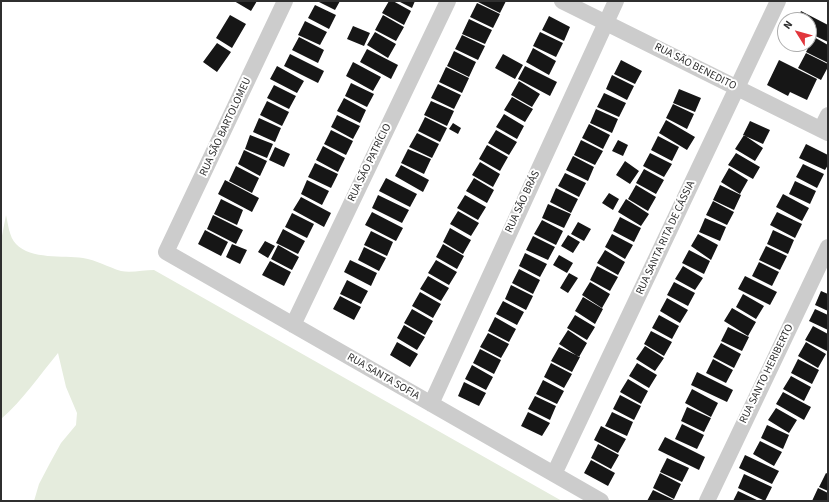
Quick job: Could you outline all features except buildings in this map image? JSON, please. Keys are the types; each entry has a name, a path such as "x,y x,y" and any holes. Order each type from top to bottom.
{"street":[{"name":"RUA SÃO BARTOLOMEU","path":"166,252 285,1"},
{"name":"RUA SÃO PATRÍCIO","path":"293,325 448,1"},
{"name":"RUA SÃO BENEDITO","path":"562,1 738,88 826,126"},
{"name":"RUA SÃO BRÁS","path":"430,404 616,1"},
{"name":"RUA SANTA RITA DE CÁSSIA","path":"554,474 778,1"},
{"name":"RUA SANTO HERIBERTO","path":"707,501 828,247"},
{"name":"RUA SANTA SOFIA","path":"166,252 601,501"}],"green space":[{"path":"6,215 12,238 22,249 39,255 88,259 125,272 154,270 562,501 34,501 39,484 61,443 76,425 77,413 66,387 58,353 24,396 1,419 1,241"}]}
